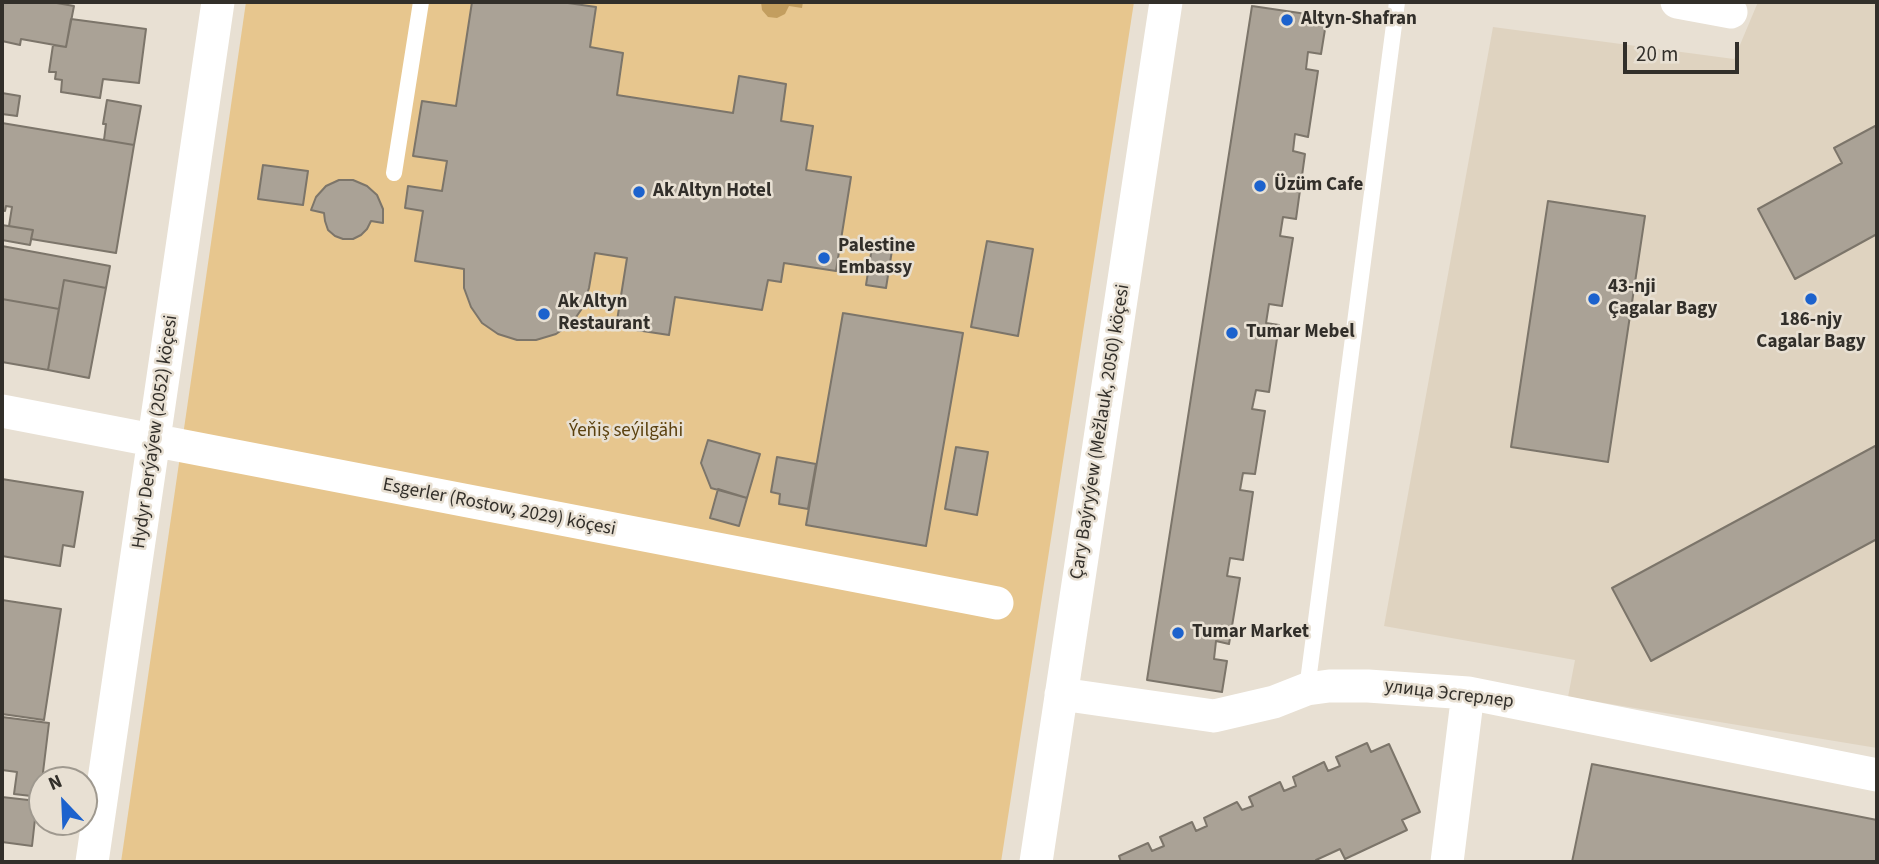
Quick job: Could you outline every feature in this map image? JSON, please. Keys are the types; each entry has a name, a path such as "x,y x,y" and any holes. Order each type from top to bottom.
{"street":[{"name":"Hydyr Derýaýew (2052) köçesi","path":"92,862 218,2"},
{"name":"Çary Baýryýew (Mežlauk, 2050) köçesi","path":"1036,862 1166,2"},
{"path":"1676,2 1731,12"},
{"name":"Esgerler (Rostow, 2029) köçesi","path":"2,411 997,603"},
{"name":"улица Эсгерлер","path":"1061,694 1214,716 1274,702 1307,689 1329,686 1368,685 1468,694 1877,775"},
{"path":"1447,862 1468,694"}],"lane":[{"path":"394,173 421,2"},
{"path":"1307,689 1397,2"}],"shaded area":[{"path":"761,2 803,2 802,8 789,6 785,14 777,18 768,17 762,10"},
{"path":"1758,2 1877,2 1877,748 1568,697 1575,660 1384,626 1493,27 1734,59"}],"green space":[{"name":"Ýeňiş seýilgähi","path":"246,2 1134,2 1001,862 121,862"}],"building":[{"path":"2,2 51,2 74,6 66,47 21,39 20,45 2,41"},
{"path":"472,2 561,2 596,7 590,47 623,53 617,95 733,113 739,76 786,84 781,121 813,126 806,170 851,177 836,271 784,263 781,282 768,280 762,310 675,297 669,335 616,327 627,258 595,253 583,307 572,323 556,334 536,340 517,340 498,334 482,323 471,307 464,288 464,269 415,261 423,211 405,208 408,186 442,191 447,161 413,156 422,101 456,106"},
{"path":"1252,6 1327,17 1321,54 1308,52 1306,69 1318,71 1308,137 1295,134 1293,151 1305,154 1296,219 1283,217 1280,236 1293,238 1282,306 1269,304 1266,323 1279,325 1269,392 1256,390 1252,409 1265,411 1255,474 1243,473 1240,490 1253,492 1243,560 1230,558 1227,576 1240,578 1229,644 1216,641 1214,659 1227,661 1222,692 1147,680"},
{"path":"71,19 146,29 139,83 103,79 100,98 61,92 62,80 55,79 56,72 49,72 53,45 66,47"},
{"path":"2,93 20,96 17,116 2,114"},
{"path":"107,100 141,106 134,145 104,140 106,124 103,124"},
{"path":"2,123 134,145 116,253 31,239 33,230 9,226 12,207 6,206 5,211 2,210"},
{"path":"1877,125 1877,234 1795,279 1758,209 1842,163 1834,148"},
{"path":"263,165 308,171 303,205 258,199"},
{"path":"339,180 353,180 367,186 377,195 383,209 383,223 371,221 361,235 353,239 343,239 328,230 324,213 311,210 316,197 326,186"},
{"path":"1548,201 1645,216 1608,462 1511,447"},
{"path":"2,225 33,230 30,245 2,240"},
{"path":"873,241 893,244 886,288 866,285"},
{"path":"987,241 1033,249 1018,336 971,327"},
{"path":"2,246 110,266 106,288 64,280 59,309 2,299"},
{"path":"64,280 106,288 89,378 48,370"},
{"path":"2,299 59,309 48,370 2,362"},
{"path":"843,313 963,333 926,546 806,525"},
{"path":"708,440 760,454 747,498 711,488 701,463"},
{"path":"1877,445 1877,539 1651,661 1612,588"},
{"path":"956,447 988,452 977,515 945,509"},
{"path":"777,457 816,464 808,509 779,504 780,494 771,492"},
{"path":"2,479 83,492 74,547 63,545 60,566 2,556"},
{"path":"718,489 747,498 739,526 710,518"},
{"path":"2,600 61,609 44,720 2,714"},
{"path":"2,717 49,723 44,766 28,766 28,796 14,794 17,772 2,770"},
{"path":"1367,743 1371,752 1389,744 1420,812 1402,820 1407,830 1345,859 1340,849 1316,860 1317,862 1121,862 1119,856 1148,843 1152,851 1164,846 1160,837 1192,822 1196,831 1207,826 1204,818 1237,802 1242,810 1253,806 1249,797 1280,782 1284,791 1296,786 1293,777 1324,762 1328,771 1340,766 1336,757"},
{"path":"1592,764 1877,820 1877,862 1572,862"},
{"path":"2,797 28,800 28,836 33,836 32,846 2,842"}],"place":[{"name":"Altyn-Shafran","path":"1287,20"},
{"name":"Üzüm Cafe","path":"1260,186"},
{"name":"Ak Altyn Hotel","path":"639,192"},
{"name":"Palestine Embassy","path":"824,258"},
{"name":"43-nji Çagalar Bagy","path":"1594,299"},
{"name":"186-njy Cagalar Bagy","path":"1811,299"},
{"name":"Ak Altyn Restaurant","path":"544,314"},
{"name":"Tumar Mebel","path":"1232,333"},
{"name":"Tumar Market","path":"1178,633"}]}
